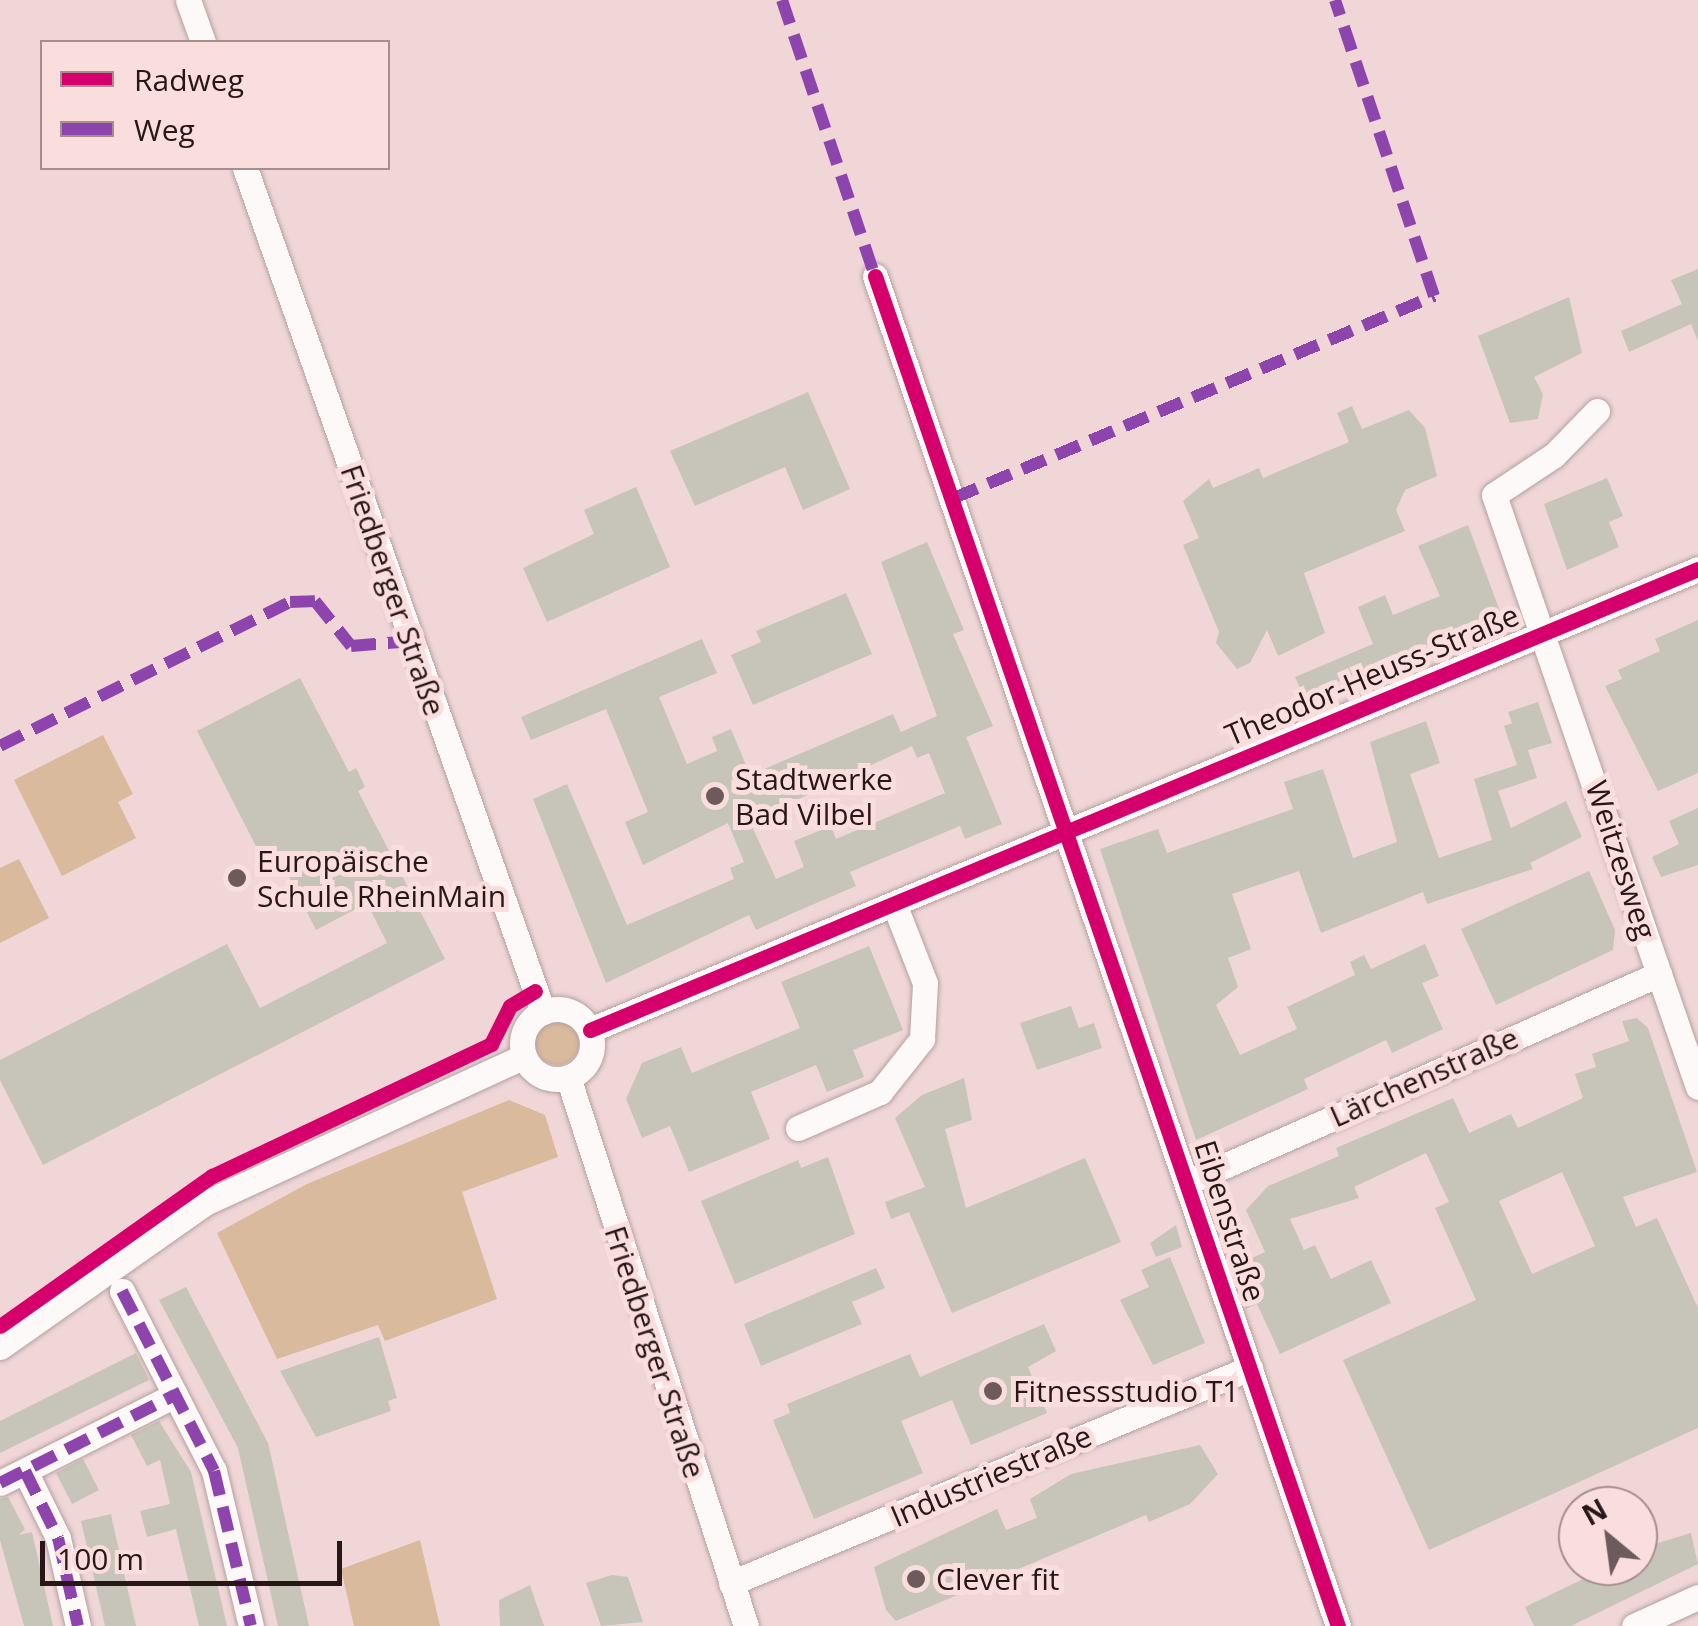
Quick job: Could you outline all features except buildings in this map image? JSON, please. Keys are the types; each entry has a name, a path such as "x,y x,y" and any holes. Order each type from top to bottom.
{"street":[{"path":"188,0 201,40"},
{"name":"Friedberger Straße","path":"246,170 543,1012"},
{"path":"875,276 1069,834"},
{"name":"Theodor-Heuss-Straße","path":"1546,632 1494,495 1554,456 1597,410"},
{"name":"Theodor-Heuss-Straße","path":"590,1030 1698,570"},
{"name":"Weitzesweg","path":"1546,632 1698,1087"},
{"name":"Eibenstraße","path":"1069,834 1338,1626"},
{"path":"798,1128 880,1092 914,1056 926,1022 925,983 895,906"},
{"name":"Lärchenstraße","path":"1188,1182 1659,974"},
{"path":"571,1011 590,1030 588,1060 568,1077 544,1076 524,1056 525,1030 543,1012 571,1011"},
{"path":"0,1348 205,1202 524,1056"},
{"name":"Friedberger Straße","path":"568,1077 746,1626"},
{"path":"122,1291 219,1484 251,1626"},
{"name":"Industriestraße","path":"732,1583 1250,1368"},
{"path":"0,1483 175,1395"},
{"path":"25,1471 58,1538 78,1626"},
{"path":"1634,1626 1698,1598"}],"shaded area":[{"path":"103,735 133,794 118,802 136,838 62,876 14,780"},
{"path":"19,859 49,918 0,943 0,868"},
{"path":"557,1021 572,1028 579,1043 572,1058 557,1065 542,1058 535,1043 542,1028"},
{"path":"509,1100 545,1115 558,1157 462,1192 497,1299 385,1341 378,1325 277,1359 217,1233 307,1184"},
{"path":"420,1540 440,1626 354,1626 341,1569"}],"marked path":[{"path":"782,0 875,276"},
{"path":"954,498 1434,296 1335,0"},
{"path":"0,746 290,602 315,601 351,646 412,641"},
{"path":"122,1291 214,1471 251,1626"},
{"path":"0,1483 175,1395"},
{"path":"25,1471 58,1538 78,1626"}],"cycle path":[{"path":"875,276 1338,1626"},
{"path":"590,1030 1698,569"},
{"path":"0,1326 212,1176 491,1044 510,1006 535,991"}],"place":[{"name":"Stadtwerke Bad Vilbel","path":"715,796"},
{"name":"Europäische Schule RheinMain","path":"237,878"},
{"name":"Fitnessstudio T1","path":"993,1391"},
{"name":"Clever fit","path":"916,1579"}]}
